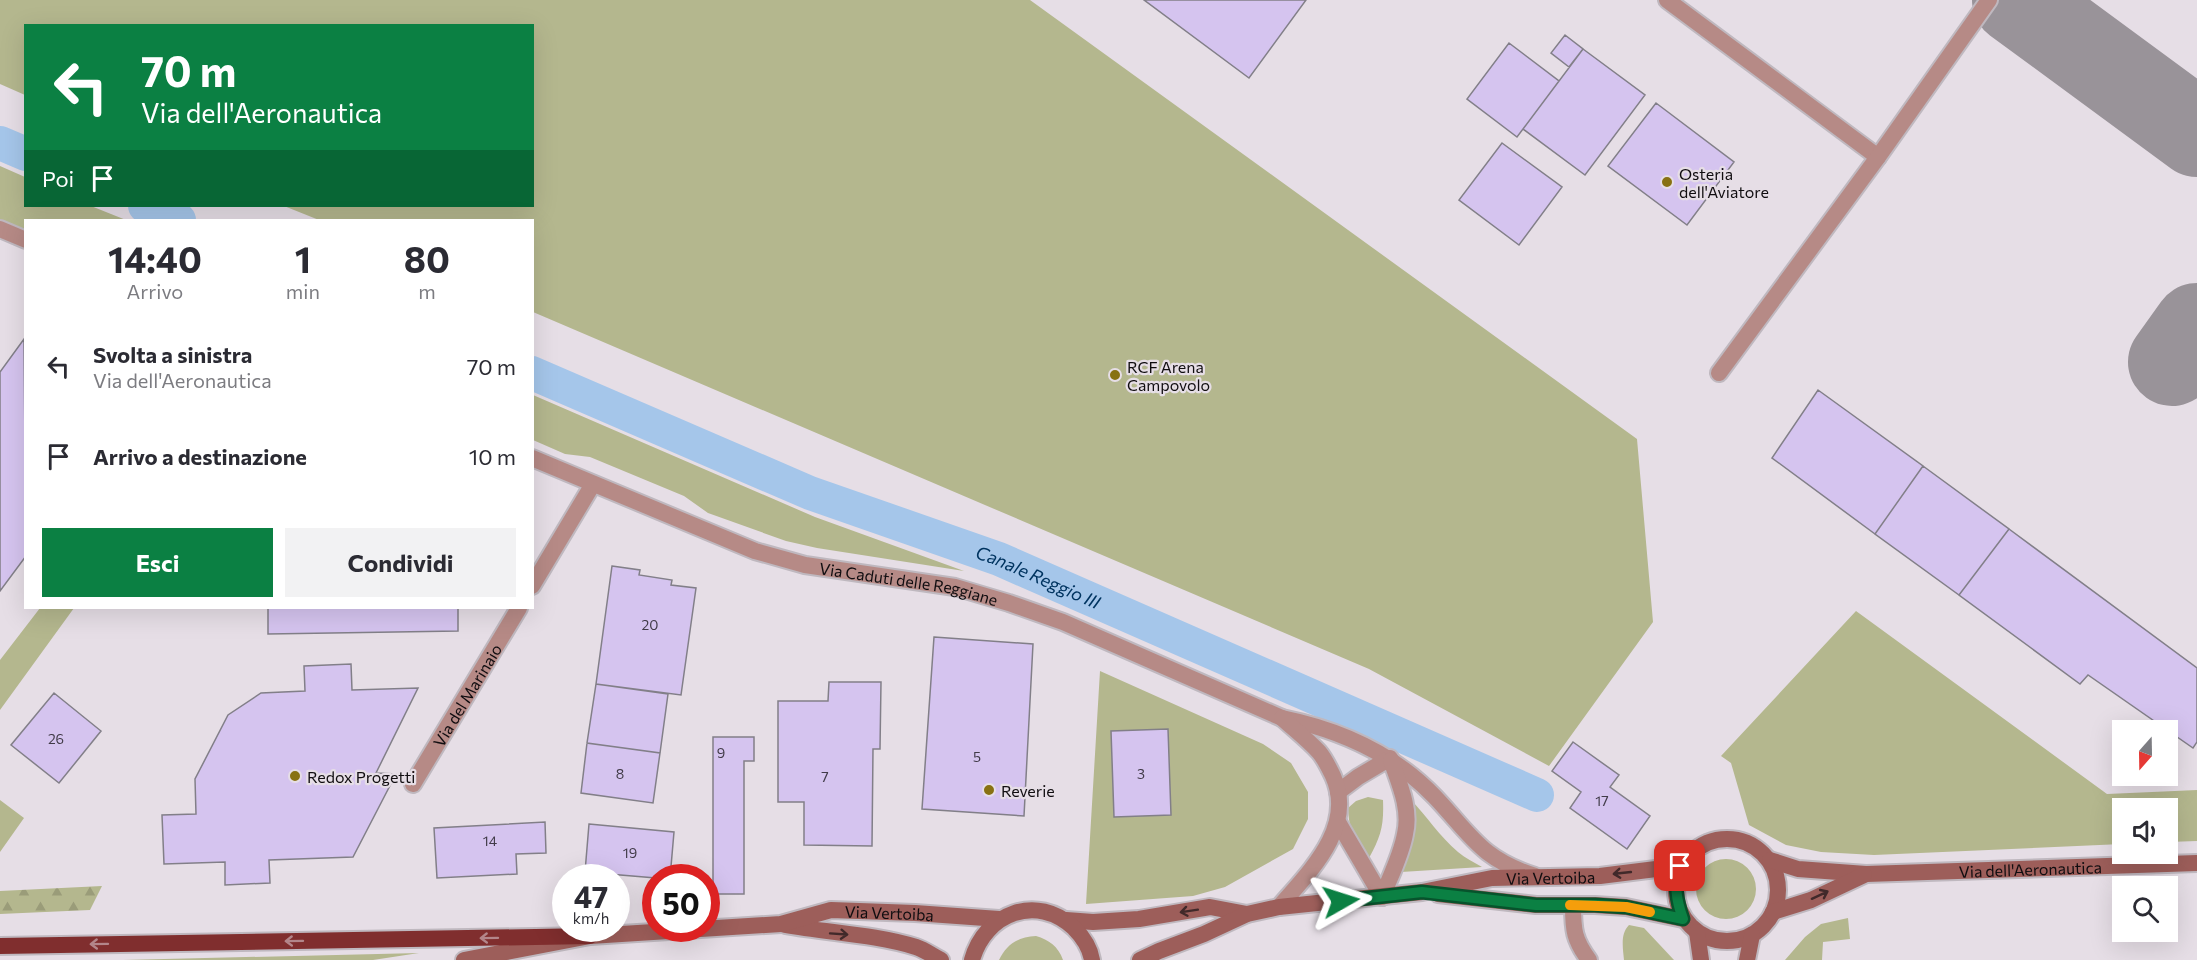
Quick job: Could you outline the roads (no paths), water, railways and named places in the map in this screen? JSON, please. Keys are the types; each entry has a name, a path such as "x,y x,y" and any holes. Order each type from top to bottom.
{"highway":[{"path":"0,946 552,937"}],"main road":[{"name":"Via dell'Aeronautica","path":"1680,866 1690,853 1703,844 1718,839 1733,838 1747,842 1770,860 1798,869 1866,874 2197,864"},
{"path":"1680,866 1675,883 1676,900 1683,919 1697,932 1710,939 1725,941 1739,940 1752,935 1765,925 1773,912 1778,899 1779,886 1770,860"},
{"name":"Via Vertoiba","path":"1140,960 1247,914 1279,907 1422,892 1492,878 1600,876 1680,866"},
{"name":"Via dell'Aeronautica","path":"1773,912 1810,900 1866,874"},
{"name":"Via Vertoiba","path":"1422,892 1536,905 1626,907 1683,919"},
{"name":"Via Vertoiba","path":"630,934 782,924 831,910 915,913 999,920 1016,913 1033,910 1050,913 1066,920 1093,922 1139,919 1210,908 1247,914"},
{"path":"972,960 976,947 985,932 999,920"},
{"path":"1066,920 1081,935 1092,960"},
{"name":"Via Vertoiba","path":"782,924 825,933 872,936 918,948 941,960"},
{"path":"1697,932 1701,960"},
{"path":"1747,960 1752,935"},
{"name":"Via Vertoiba","path":"464,960 558,942"}],"street":[{"path":"1667,0 1878,157"},
{"path":"1719,373 1878,157 1989,0"},
{"path":"0,229 24,239"},
{"name":"Via Caduti delle Reggiane","path":"534,459 755,551 806,565 955,587 1009,603 1062,622 1282,718 1318,725 1358,741 1390,758 1435,796 1481,849 1510,868 1539,877"},
{"path":"534,583 593,484"},
{"name":"Via del Marinaio","path":"413,784 518,609"},
{"name":"Via Caduti delle Reggiane","path":"1279,907 1314,866 1338,822 1340,810 1337,785 1320,754 1282,718"},
{"path":"1338,792 1390,758 1402,789 1406,810 1406,833 1382,897"},
{"path":"1338,822 1382,897"},
{"path":"1573,905 1574,934 1589,960"}],"waterway":[{"name":"Canale Reggio III","path":"0,143 24,153"},
{"name":"Canale Reggio III","path":"147,207 177,219"},
{"name":"Canale Reggio III","path":"534,374 810,493 999,559 1537,795"}],"place":[{"name":"Osteria dell'Aviatore","path":"1667,182"},
{"name":"RCF Arena Campovolo","path":"1115,375"},
{"name":"Redox Progetti","path":"295,776"},
{"name":"Reverie","path":"989,790"}]}
